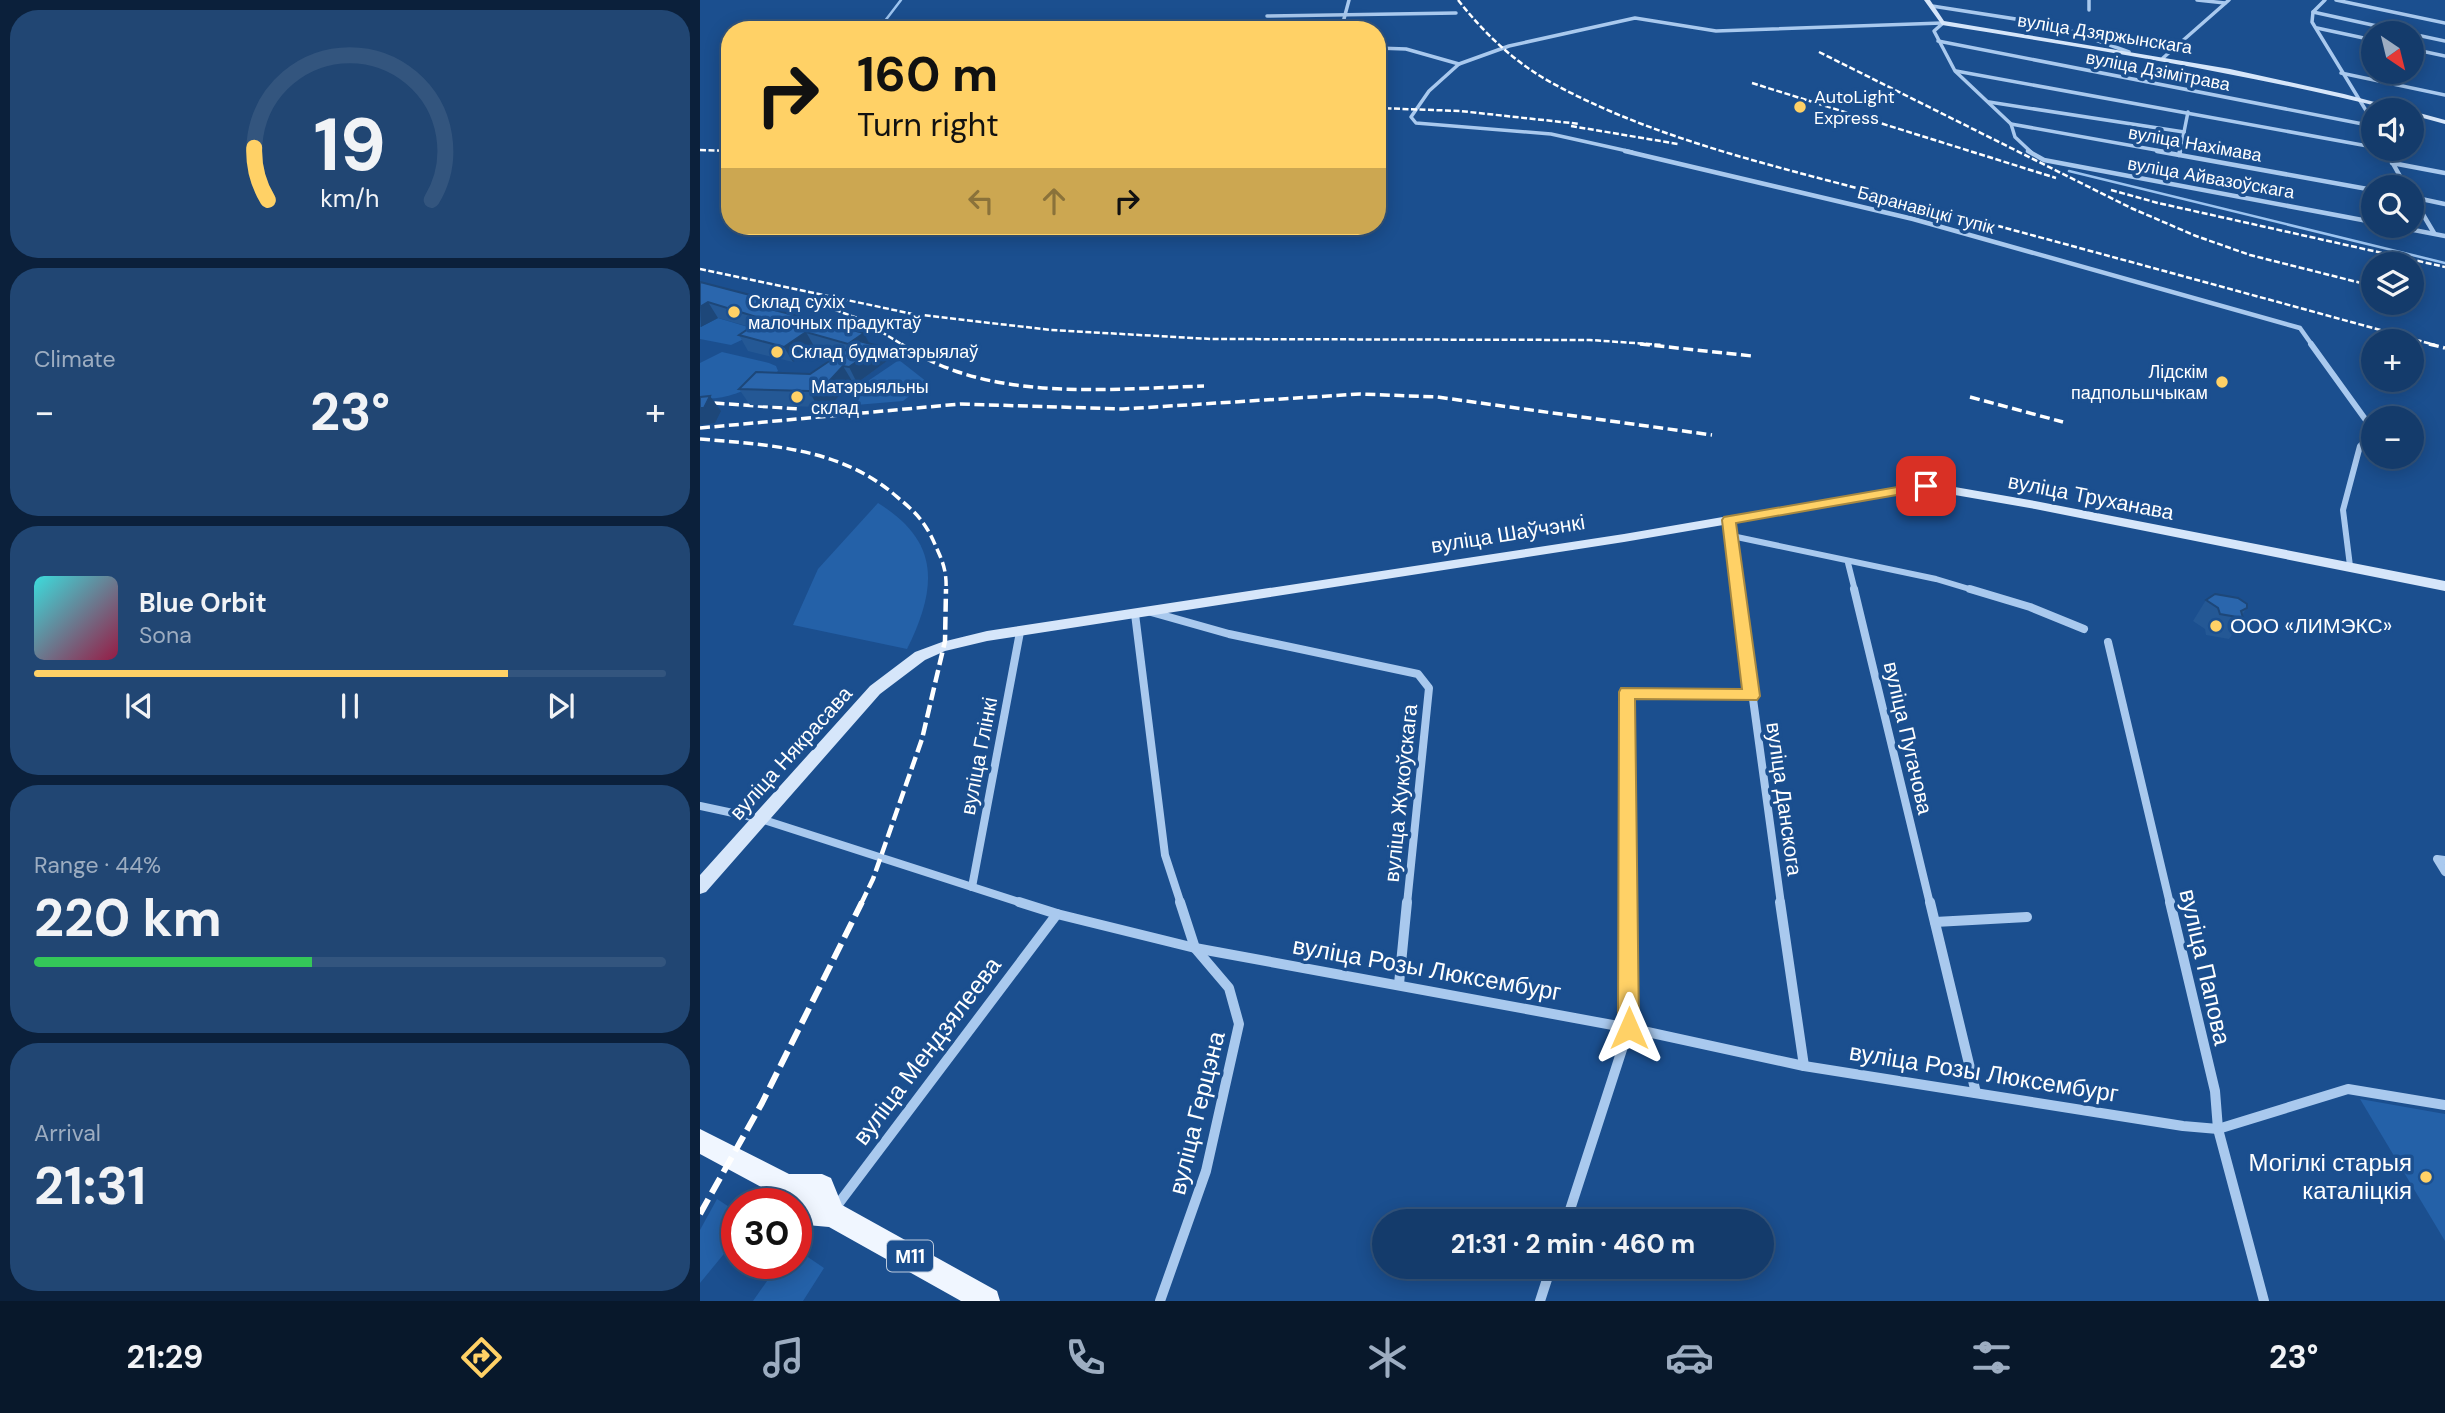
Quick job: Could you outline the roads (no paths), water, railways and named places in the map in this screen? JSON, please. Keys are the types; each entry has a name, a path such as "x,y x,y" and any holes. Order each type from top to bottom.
{"main road":[{"path":"1929,3 1942,23"},
{"name":"вуліца Дзяржынскага","path":"1942,23 2163,58 2361,100"},
{"path":"2424,116 2445,122"},
{"name":"вуліца Труханава","path":"1729,520 1926,486 2445,586"},
{"name":"вуліца Шаўчэнкі","path":"920,656 942,646 988,636 1729,520"},
{"name":"вуліца Някрасава","path":"700,887 875,690 920,656"},
{"name":"М11","path":"700,1141 787,1187 801,1213 832,1214 987,1301"}],"street":[{"path":"1344,21 1349,0"},
{"path":"2089,0 2089,10"},
{"path":"2197,0 2227,2"},
{"path":"2325,0 2311,16 2341,73 2354,94 2361,99"},
{"path":"2336,0 2445,23"},
{"path":"2163,58 2227,2"},
{"path":"1929,3 2054,25 2129,52"},
{"path":"2313,12 2361,23"},
{"path":"1267,16 1456,13"},
{"name":"вуліца Дзяржынскага","path":"1459,64 1509,46 1635,18 1716,31 1942,23"},
{"path":"1942,23 1934,31 1955,71 2011,124"},
{"path":"2317,28 2361,37"},
{"path":"2424,37 2445,41"},
{"name":"вуліца Дзімітрава","path":"1938,41 2361,122"},
{"path":"1386,49 1406,50 1459,64"},
{"path":"2424,52 2445,56"},
{"name":"Баранавіцкі тупік","path":"1459,64 1429,91 1415,109 1411,117 1416,123 1551,134 1587,141 1745,181 1913,219 2300,328 2361,415"},
{"path":"1955,71 2361,145"},
{"path":"2341,73 2445,95"},
{"path":"1988,102 2184,132"},
{"path":"2179,155 2189,112"},
{"name":"вуліца Нахімава","path":"2011,124 2361,188"},
{"name":"вуліца Айвазоўскага","path":"2011,124 2015,137 2025,149 2044,160 2361,220"},
{"path":"2392,163 2445,173"},
{"path":"2392,163 2399,175"},
{"path":"2424,200 2445,204"},
{"path":"2424,217 2434,233"},
{"path":"2424,231 2445,236"},
{"name":"Баранавіцкі тупік","path":"2350,566 2343,510 2361,445"},
{"path":"1729,520 1732,536 1848,563 1936,579 2030,607 2084,628"},
{"name":"вуліца Данскога","path":"1732,536 1751,696 1804,1066"},
{"name":"вуліца Пугачова","path":"1848,563 1976,1093"},
{"name":"вуліца Герцэна","path":"1142,613 1165,855 1195,948 1229,988 1239,1024 1206,1171 1160,1301"},
{"name":"вуліца Жукоўскага","path":"1142,613 1229,634 1395,667 1418,674 1429,688 1399,985"},
{"name":"вуліца Глінкі","path":"972,887 1020,632"},
{"name":"вуліца Папова","path":"2108,642 2215,1091 2218,1129 2264,1301"},
{"path":"1570,1209 1629,1028 1627,692 1751,696"},
{"name":"вуліца Розы Люксембург","path":"700,806 761,818 1057,914 1195,948 1629,1028 1804,1066 2183,1126 2218,1129 2348,1089 2445,1105"},
{"path":"2445,860 2437,859 2445,872"},
{"name":"вуліца Мендзялеева","path":"832,1214 1057,914"},
{"path":"1934,922 2027,917"},
{"path":"1540,1301 1547,1279"}],"waterway":[{"path":"885,21 901,0"},
{"path":"2069,171 2445,263"}],"railway":[{"path":"1458,0 1501,46 1538,75 1594,104 1682,138 1772,166 2435,345"},
{"path":"1819,52 2131,208 2196,236 2250,255 2361,283"},
{"path":"1752,83 2056,178"},
{"path":"1386,108 1460,111 1580,124"},
{"path":"1571,126 1678,144"},
{"path":"700,150 721,151"},
{"path":"2111,190 2158,203 2445,267"},
{"path":"700,269 913,314 1051,330 1211,339 1590,340 1663,345"},
{"path":"819,304 860,319 903,345"},
{"path":"901,344 935,363 971,376 1009,384 1087,390 1204,386"},
{"path":"1640,344 1752,356"},
{"path":"2429,344 2445,348"},
{"path":"700,428 960,404 1123,409 1360,394 1437,397 1712,435"},
{"path":"1970,397 2063,422"},
{"path":"700,402 799,409"},
{"path":"700,439 804,452 828,458 875,480 908,506 926,526 943,565 946,589"},
{"path":"861,904 873,879 922,739 945,641 946,589"},
{"path":"700,1214 762,1103 862,902"}],"place":[{"name":"AutoLight Express","path":"1800,107"},
{"name":"Склад сухіх малочных прадуктаў","path":"734,312"},
{"name":"Склад будматэрыялаў","path":"777,352"},
{"name":"Лідскім падпольшчыкам","path":"2222,382"},
{"name":"Матэрыяльны склад","path":"797,397"},
{"name":"ООО «ЛИМЭКС»","path":"2216,626"},
{"name":"Могілкі старыя каталіцкія","path":"2426,1177"}]}
